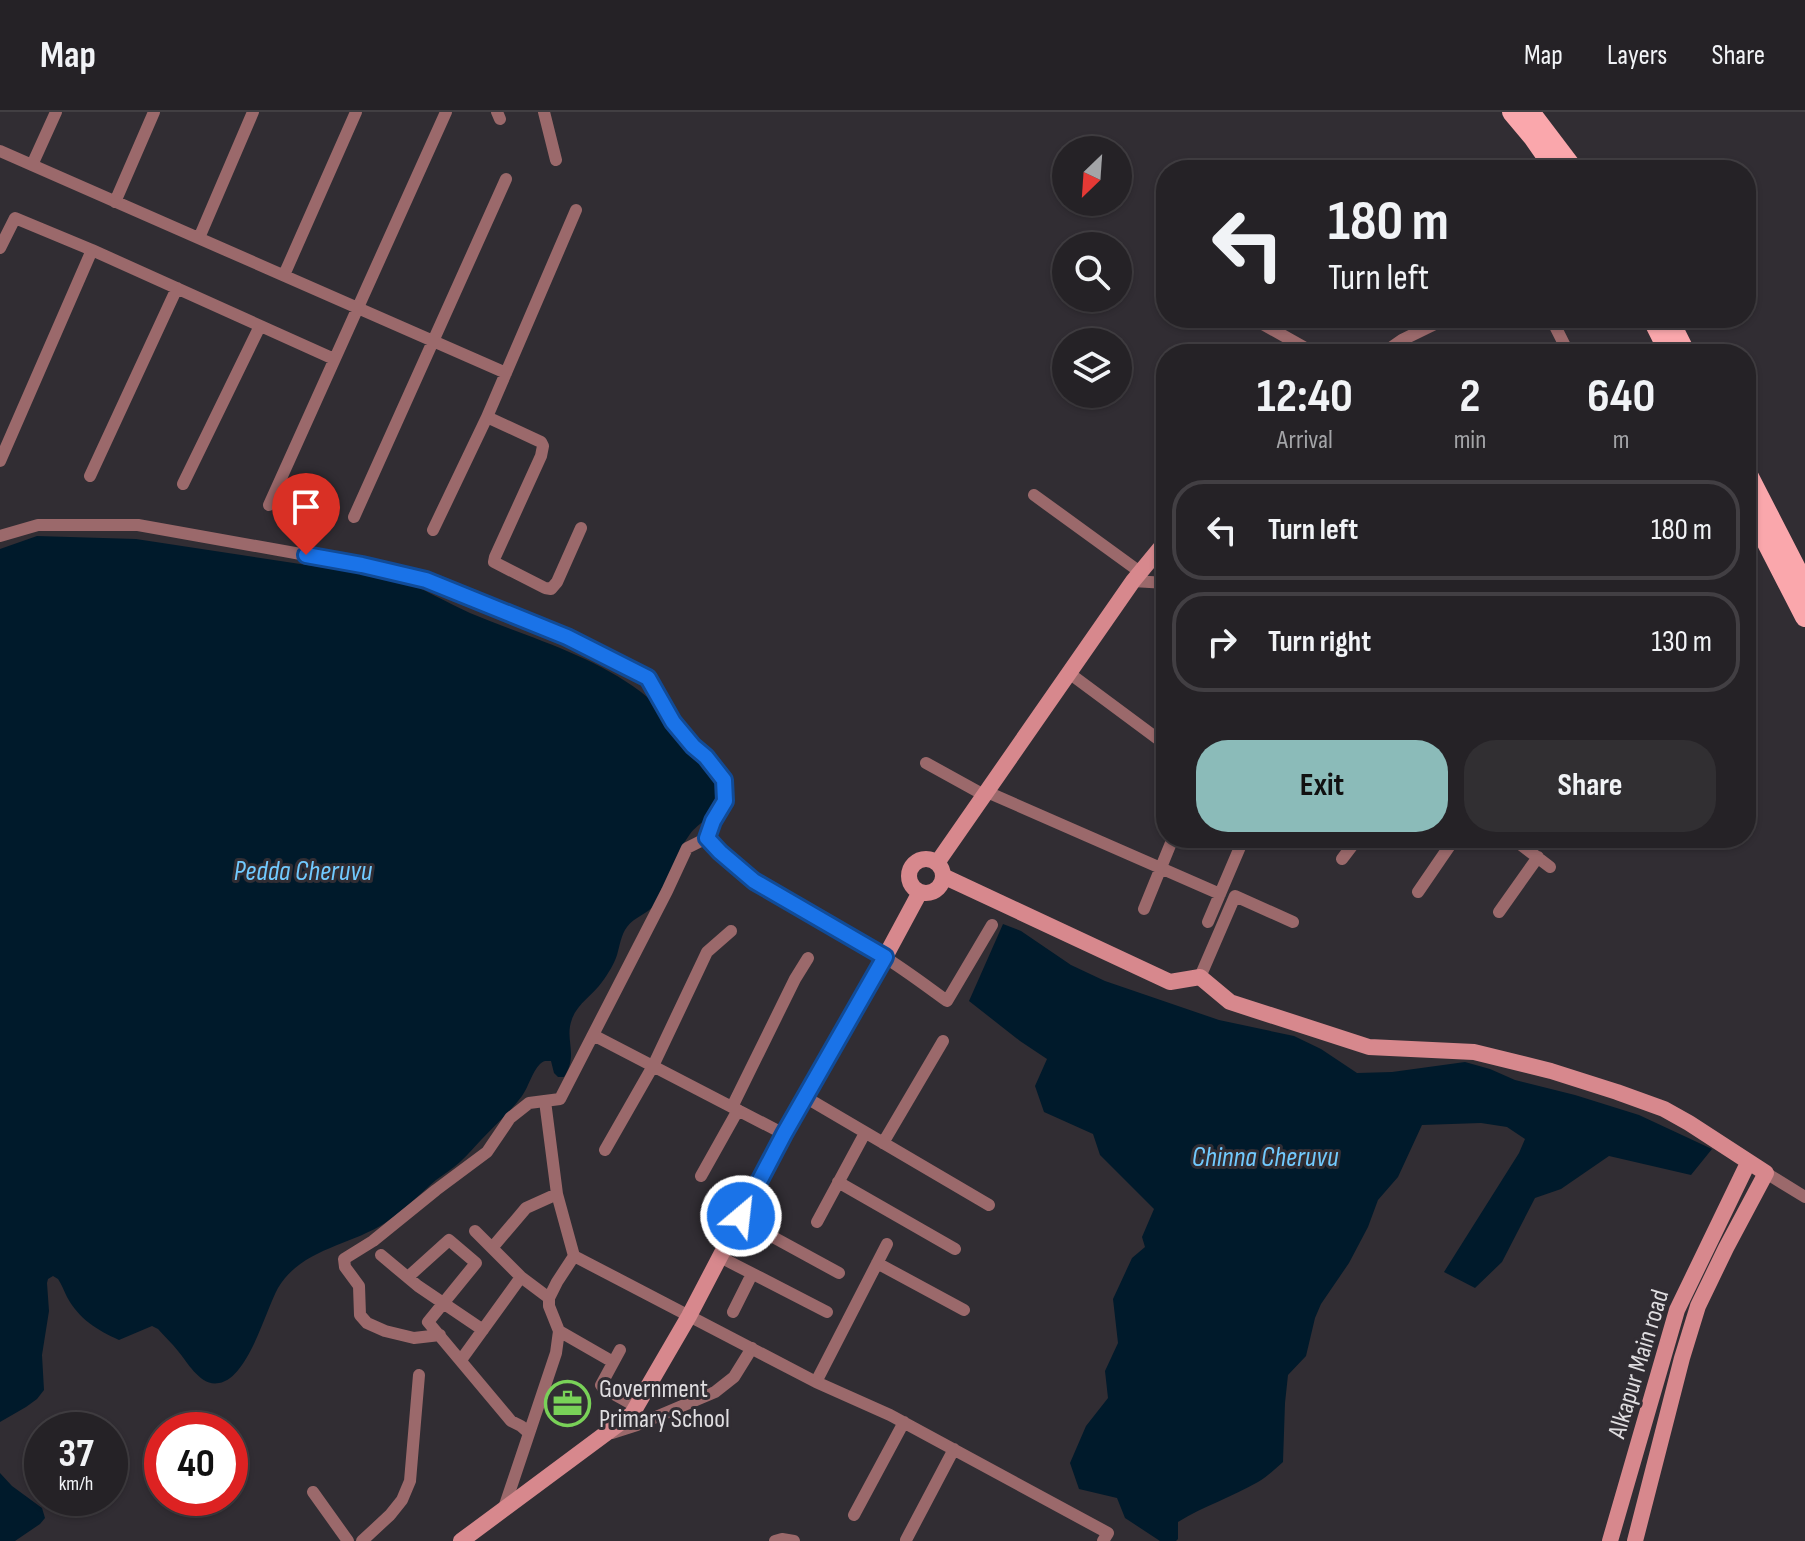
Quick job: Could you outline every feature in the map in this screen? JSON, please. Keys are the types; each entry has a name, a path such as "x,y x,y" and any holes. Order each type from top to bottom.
{"main road":[{"path":"1512,112 1549,160"},
{"path":"1530,112 1566,160"},
{"path":"1756,490 1805,586"},
{"path":"1756,535 1805,617"}],"street":[{"path":"32,165 56,112"},
{"path":"115,202 154,112"},
{"path":"199,238 253,112"},
{"path":"284,275 356,112"},
{"path":"269,505 446,112"},
{"path":"544,112 556,160"},
{"path":"0,151 506,373"},
{"path":"354,517 506,179"},
{"path":"433,530 487,417 576,210"},
{"path":"0,248 15,218 334,359"},
{"path":"0,461 92,250"},
{"path":"90,476 177,288"},
{"path":"183,484 260,326"},
{"path":"1270,328 1298,344"},
{"path":"1396,344 1427,328"},
{"path":"487,417 541,442 543,446 494,562 551,589 581,528"},
{"path":"1034,495 1136,577 1156,581"},
{"path":"0,536 38,525 138,525 362,565 426,580 567,637 648,678 673,722 724,780 725,801 707,838 687,848 560,1099 529,1103 519,1110 487,1152 373,1241 344,1259 345,1267 359,1286 360,1315 367,1323 414,1338 440,1335"},
{"path":"1156,553 986,793 940,870 940,886 931,893 920,892 912,886 909,877 912,867 921,860 932,860 940,870 1170,982 1200,977 1230,1002 1369,1047 1474,1052 1551,1071 1617,1092 1664,1109 1805,1197"},
{"path":"1069,673 1156,738"},
{"path":"926,763 986,793 1220,894"},
{"path":"707,838 754,881 885,957 947,1001 992,925"},
{"path":"1144,909 1169,848"},
{"path":"1208,922 1240,848"},
{"path":"1342,859 1350,848"},
{"path":"1418,892 1448,848"},
{"path":"1526,848 1550,867"},
{"path":"1499,912 1538,857"},
{"path":"461,1541 605,1435 637,1407 689,1316 784,1134 920,892"},
{"path":"1200,977 1235,896 1293,922"},
{"path":"605,1150 653,1066 707,952 731,931"},
{"path":"701,1176 795,979 808,958"},
{"path":"593,1035 784,1134"},
{"path":"883,1143 943,1041"},
{"path":"805,1097 989,1205"},
{"path":"545,1101 557,1194 574,1256 816,1382 904,1422 1108,1533 1103,1541"},
{"path":"817,1222 865,1133"},
{"name":"Alkapur Main road","path":"1610,1541 1677,1310 1748,1163"},
{"name":"Alkapur Main road","path":"1635,1541 1698,1306 1766,1173"},
{"path":"838,1182 955,1249"},
{"path":"492,1248 526,1208 557,1194"},
{"path":"740,1219 839,1273"},
{"path":"475,1231 521,1277 549,1298"},
{"path":"408,1277 449,1240 476,1263 428,1322 511,1421 529,1433"},
{"path":"816,1382 887,1244"},
{"path":"381,1255 483,1330"},
{"path":"504,1508 556,1353 559,1331 549,1298 574,1256"},
{"path":"720,1257 827,1312"},
{"path":"877,1263 964,1310"},
{"path":"733,1312 752,1274"},
{"path":"461,1360 521,1277"},
{"path":"559,1331 613,1362"},
{"path":"605,1435 715,1392 734,1377 752,1348"},
{"path":"620,1350 601,1385 637,1407"},
{"path":"362,1541 390,1515 402,1500 410,1481 419,1375"},
{"path":"854,1515 904,1422"},
{"path":"906,1540 954,1449"},
{"path":"313,1492 348,1541"},
{"path":"775,1541 794,1541"}],"water":[{"name":"Pedda Cheruvu","path":"37,536 136,539 399,579 470,613 558,647 622,679 661,712 712,774 720,795 714,812 684,842 655,904 627,927 609,972 574,1014 569,1034 570,1061 564,1077 554,1073 551,1061 541,1063 517,1102 457,1165 385,1223 299,1265 278,1288 247,1357 229,1378 212,1383 201,1378 171,1342 152,1326 119,1340 103,1332 77,1312 58,1279 53,1276 47,1283 49,1311 42,1355 44,1390 26,1407 0,1422 0,549"},
{"name":"Chinna Cheruvu","path":"1003,924 1021,931 1071,965 1105,981 1219,1020 1294,1036 1321,1049 1357,1073 1392,1072 1465,1062 1515,1080 1639,1115 1712,1149 1691,1175 1609,1156 1561,1189 1535,1198 1502,1262 1475,1288 1444,1272 1525,1139 1507,1127 1481,1123 1422,1125 1398,1177 1378,1200 1349,1263 1321,1304 1306,1356 1288,1375 1283,1462 1258,1482 1178,1522 1176,1541 1160,1541 1125,1518 1117,1498 1079,1489 1070,1463 1086,1426 1108,1398 1105,1371 1118,1343 1113,1299 1132,1258 1145,1247 1142,1237 1154,1209 1100,1155 1093,1134 1044,1112 1035,1086 1047,1059 969,1001"},
{"path":"0,1473 24,1495 24,1516 45,1518 15,1541 0,1541"}],"place":[{"name":"Government Primary School","path":"568,1404"}],"route":[{"path":"306,555 426,580 567,637 648,678 673,722 724,780 725,801 707,838 754,881 885,957 741,1216"}]}
